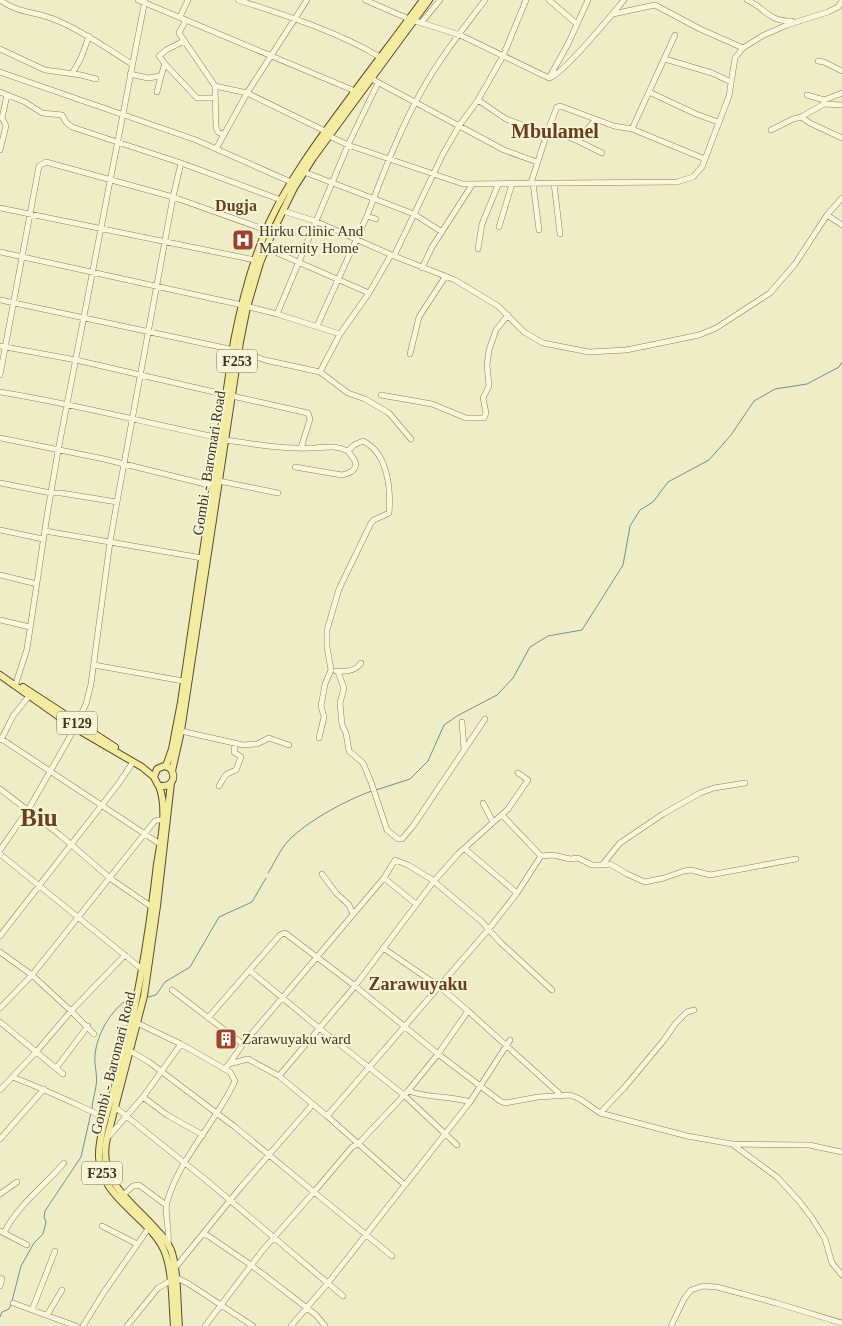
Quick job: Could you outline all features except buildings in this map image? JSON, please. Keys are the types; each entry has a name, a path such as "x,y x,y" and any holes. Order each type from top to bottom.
{"main road":[{"name":"Gombi - Baromari Road","path":"172,771 181,731 203,572 202,558 213,486 223,439 236,350 256,260 266,230 291,182 412,19 423,0"},
{"name":"Gombi - Baromari Road","path":"245,306 266,248 283,210 304,172 356,91 369,77 380,58 429,0"},
{"name":"Gombi - Baromari Road","path":"166,766 172,749 220,481 223,439"},
{"name":"F129","path":"0,670 29,696 142,767 154,777"},
{"name":"F129","path":"0,675 76,726 149,767 158,768"},
{"path":"154,777 154,772 158,768 166,766 172,771"},
{"name":"F253","path":"171,783 174,777 172,771"},
{"name":"F253","path":"154,777 155,782 159,786"},
{"name":"Gombi - Baromari Road","path":"171,783 157,906 141,996 130,1051 104,1148 105,1164 112,1180 123,1195 168,1244 175,1268 173,1279 174,1326"},
{"path":"159,786 166,786 171,783"},
{"name":"Gombi - Baromari Road","path":"141,996 160,844 162,795 159,786"},
{"name":"Gombi - Baromari Road","path":"135,1022 106,1118 98,1155 104,1179 116,1196 148,1229 163,1249 173,1279 179,1326"}],"street":[{"path":"0,0 27,13 35,13 51,18 89,36 132,64"},
{"path":"138,0 145,1 356,91"},
{"path":"180,17 188,0"},
{"path":"240,0 296,19 361,46 380,58"},
{"path":"216,149 247,93 307,0"},
{"path":"365,0 421,23 460,35 549,78 553,77 565,66 624,0"},
{"path":"421,23 440,0"},
{"path":"317,326 357,239 415,103 443,57 485,0"},
{"path":"320,372 340,334 369,294 392,256 459,126 478,100 503,56 526,0"},
{"path":"549,0 577,24"},
{"path":"549,78 588,0"},
{"path":"747,0 756,4 768,15 776,19 796,21"},
{"path":"16,684 28,649 43,539 58,451 145,1"},
{"path":"214,86 247,93 348,145 455,182 472,185 498,185 677,182 693,177 702,167 729,96 735,58 743,48 762,36 796,21 840,8 842,1"},
{"path":"612,14 655,5 700,29 743,48"},
{"path":"186,20 179,33 214,86 216,130 224,135"},
{"path":"72,74 81,58 89,36"},
{"path":"632,129 674,36"},
{"path":"184,41 168,49 160,56 165,64 197,98 215,98"},
{"path":"0,49 45,70 96,80"},
{"path":"665,59 712,73 731,82"},
{"path":"818,61 842,71"},
{"path":"157,92 165,64"},
{"path":"0,72 216,149 291,182"},
{"path":"130,74 148,78 161,76"},
{"path":"369,77 504,150 537,162"},
{"path":"277,314 348,145 378,83"},
{"path":"0,92 25,102 42,112 62,115 72,127 181,163 281,200"},
{"path":"649,92 718,122"},
{"path":"771,130 801,117 842,93"},
{"path":"0,150 6,126 2,118 7,95"},
{"path":"807,96 824,102 842,104"},
{"path":"478,100 506,120 578,141 602,153"},
{"path":"539,230 532,183 537,162 557,107 560,106 614,126 632,129 705,159"},
{"path":"801,117 842,138"},
{"path":"578,141 595,120"},
{"path":"0,376 3,347 14,304 39,166 42,163 46,162 173,197 266,230"},
{"path":"143,970 0,852 28,810 76,726 86,704 94,665 117,502 173,197 181,163"},
{"path":"304,172 414,214 442,232"},
{"path":"554,183 560,234"},
{"path":"499,227 512,184"},
{"path":"422,268 428,253 472,185"},
{"path":"478,249 482,224 498,185"},
{"path":"283,210 315,221 392,256 455,280 483,296 508,315 524,332 543,344 589,352 626,350 699,335 716,328 770,292 795,264 827,215 842,198"},
{"path":"0,208 256,260"},
{"path":"827,215 842,225"},
{"path":"367,216 376,219"},
{"path":"266,248 369,294"},
{"path":"0,252 245,306 340,334"},
{"path":"410,354 419,317 445,277"},
{"path":"0,300 236,350 265,360 320,372 348,393 365,399 389,413 411,439"},
{"path":"381,395 432,404 466,418 484,418 486,413 483,398 489,386 488,350 496,330 508,315"},
{"path":"3,347 76,360 308,413 310,419 301,448"},
{"path":"0,392 223,439 271,446 301,448 336,447 348,450 356,465 352,472 342,475 295,467"},
{"path":"0,438 124,464 213,486"},
{"path":"319,738 324,717 321,706 331,670 327,647 327,630 339,588 371,523 389,513 388,478 384,464 370,446 363,441 348,450"},
{"path":"220,481 278,493"},
{"path":"0,482 51,494 61,493 117,502"},
{"path":"0,530 43,539"},
{"path":"45,531 202,558"},
{"path":"0,575 37,584"},
{"path":"0,620 30,627"},
{"path":"331,670 338,672 350,670 356,668 361,663"},
{"path":"94,665 183,682"},
{"path":"338,672 344,688 340,703 342,725 346,734 347,745 350,752 362,763 371,782 387,830 398,839 402,839 413,826 485,718"},
{"path":"29,696 13,716 0,739 51,770 160,844"},
{"path":"462,722 464,749"},
{"path":"181,731 235,744 257,744 269,738 289,745"},
{"path":"219,786 228,772 236,770 241,760 241,757 234,752 235,744"},
{"path":"0,936 133,762"},
{"path":"279,1076 355,986 434,882 465,848 512,804 528,780 518,774"},
{"path":"602,865 620,843 663,814 695,796 714,788 745,783"},
{"path":"0,789 71,844 111,878 152,907"},
{"path":"483,803 493,822"},
{"path":"502,814 541,856"},
{"path":"0,1008 32,975 157,820 162,820"},
{"path":"465,848 517,893"},
{"path":"541,856 552,855 570,859 578,858 592,864 610,864 645,882 684,871 691,870 710,875 796,859"},
{"path":"328,1116 488,930 517,893 541,856"},
{"path":"224,1069 384,878 393,862 398,860 427,875 474,915 552,990"},
{"path":"322,874 348,905 353,914"},
{"path":"384,878 416,904"},
{"path":"208,1018 250,971 256,961 285,933 355,986 480,1087 505,1103 570,1095 600,1112 687,1136 732,1144 808,1145 842,1152"},
{"path":"383,948 440,987 508,1042 562,1095"},
{"path":"0,952 32,975 88,1026 94,1034"},
{"path":"0,1090 71,1011 125,955"},
{"path":"250,971 369,1068 406,1093 456,1146"},
{"path":"172,990 243,1044"},
{"path":"600,1112 624,1088 675,1024 687,1012 694,1010"},
{"path":"205,1326 274,1236 352,1147 358,1144 406,1093 438,1054 468,1011"},
{"path":"0,1022 57,1067 63,1074"},
{"path":"135,1022 181,1044 230,1072 234,1081 217,1113 183,1163 173,1183 166,1205 169,1231 168,1244"},
{"path":"57,1067 88,1026"},
{"path":"291,1326 328,1283 444,1132 470,1102 508,1042"},
{"path":"107,1138 143,1097 181,1044"},
{"path":"130,1051 217,1113 392,1256"},
{"path":"229,1064 248,1059 279,1076 328,1116 405,1185"},
{"path":"12,1077 44,1088 64,1100 106,1118"},
{"path":"1,1137 44,1088"},
{"path":"406,1093 448,1097 470,1102"},
{"path":"143,1097 167,1115 203,1135"},
{"path":"175,1268 268,1155 313,1104"},
{"path":"115,1107 274,1236 343,1296"},
{"path":"732,1144 777,1177 799,1202 825,1239 832,1263 842,1275"},
{"path":"27,1245 2,1232 19,1210 64,1163"},
{"path":"0,1194 17,1182"},
{"path":"123,1195 133,1186 139,1185 166,1205"},
{"path":"102,1226 137,1244"},
{"path":"84,1326 104,1292 148,1229"},
{"path":"204,1234 251,1265 316,1315 325,1326"},
{"path":"32,1310 54,1251"},
{"path":"0,1278 2,1279 0,1286"},
{"path":"127,1326 158,1288 173,1279 189,1284 252,1326"},
{"path":"671,1326 691,1290 703,1286 717,1287 842,1323"},
{"path":"47,1315 62,1290"},
{"path":"13,1303 76,1326"}],"waterway":[{"path":"376,790 410,779 428,761 444,725 497,695 513,678 530,647 548,636 582,630 623,565 630,526 640,510 653,502 668,482 709,460 731,435 754,401 775,389 807,384 839,367 842,362"},
{"path":"268,873 284,846 312,821 338,806 372,791"},
{"path":"148,997 156,995 165,982 190,967 219,917 252,902 266,878"},
{"path":"92,1109 96,1082 95,1055 99,1038 113,1013 126,1000 134,996"},
{"path":"0,1317 2,1312 9,1309 11,1305 21,1266 34,1243 43,1234 46,1222 44,1217 45,1211 81,1157 91,1113"}],"place":[{"name":"Hirku Clinic And Maternity Home","path":"243,240"},
{"name":"Zarawuyaku ward","path":"226,1039"}],"district":[{"name":"Mbulamel","path":"555,131"},
{"name":"Dugja","path":"236,205"},
{"name":"Biu","path":"39,817"},
{"name":"Zarawuyaku","path":"418,984"}]}
